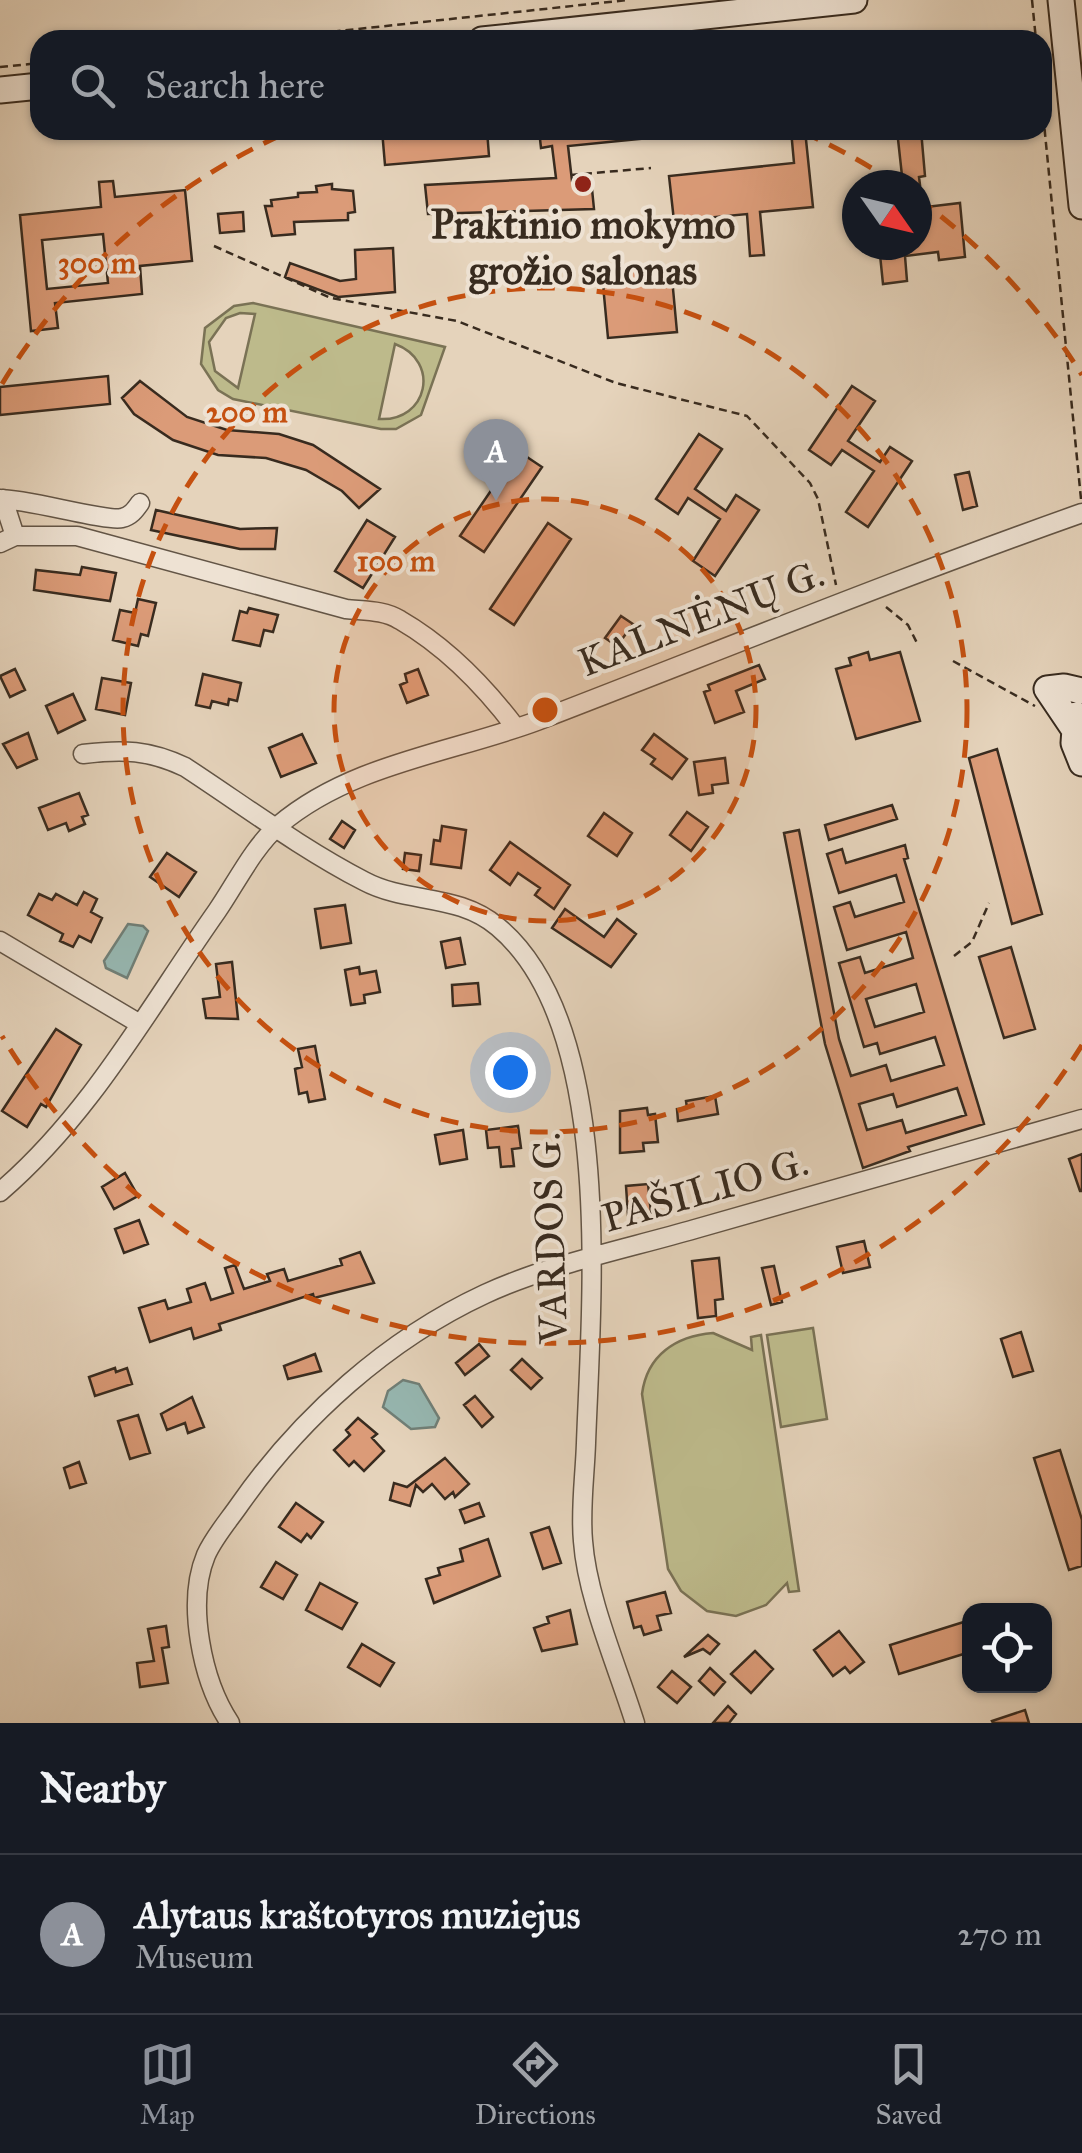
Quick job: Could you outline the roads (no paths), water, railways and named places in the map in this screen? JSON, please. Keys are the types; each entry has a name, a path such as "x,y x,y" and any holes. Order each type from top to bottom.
{"street":[{"path":"575,30 854,0"},
{"path":"1061,0 1082,206"},
{"path":"0,90 30,87"},
{"path":"140,502 128,516 112,519 54,504 2,499 8,540 77,536 346,609 400,619 488,689 516,728"},
{"name":"KALNĖNŲ G.","path":"0,1192 44,1154 88,1102 276,827 328,792 394,766 516,728 1082,509"},
{"path":"1082,692 1064,687 1047,689 1074,730 1082,763"},
{"path":"1074,730 1082,701"},
{"name":"VARDOS G.","path":"84,754 128,749 154,752 185,767 367,883 474,910 500,928 544,988 563,1029 579,1090 593,1258 583,1542 635,1723"},
{"path":"0,941 140,1024"},
{"name":"PAŠILIO G.","path":"230,1723 200,1638 198,1589 206,1555 258,1478 298,1432 348,1385 445,1313 490,1291 593,1258 1082,1118"}],"water":[{"path":"128,924 143,926 148,931 127,978 106,968 104,961"},
{"path":"403,1380 419,1384 439,1418 435,1427 411,1429 383,1407 388,1391"}],"place":[{"name":"Praktinio mokymo grožio salonas","path":"583,184"},
{"name":"Alytaus kraštotyros muziejus","path":"496,501"}]}
